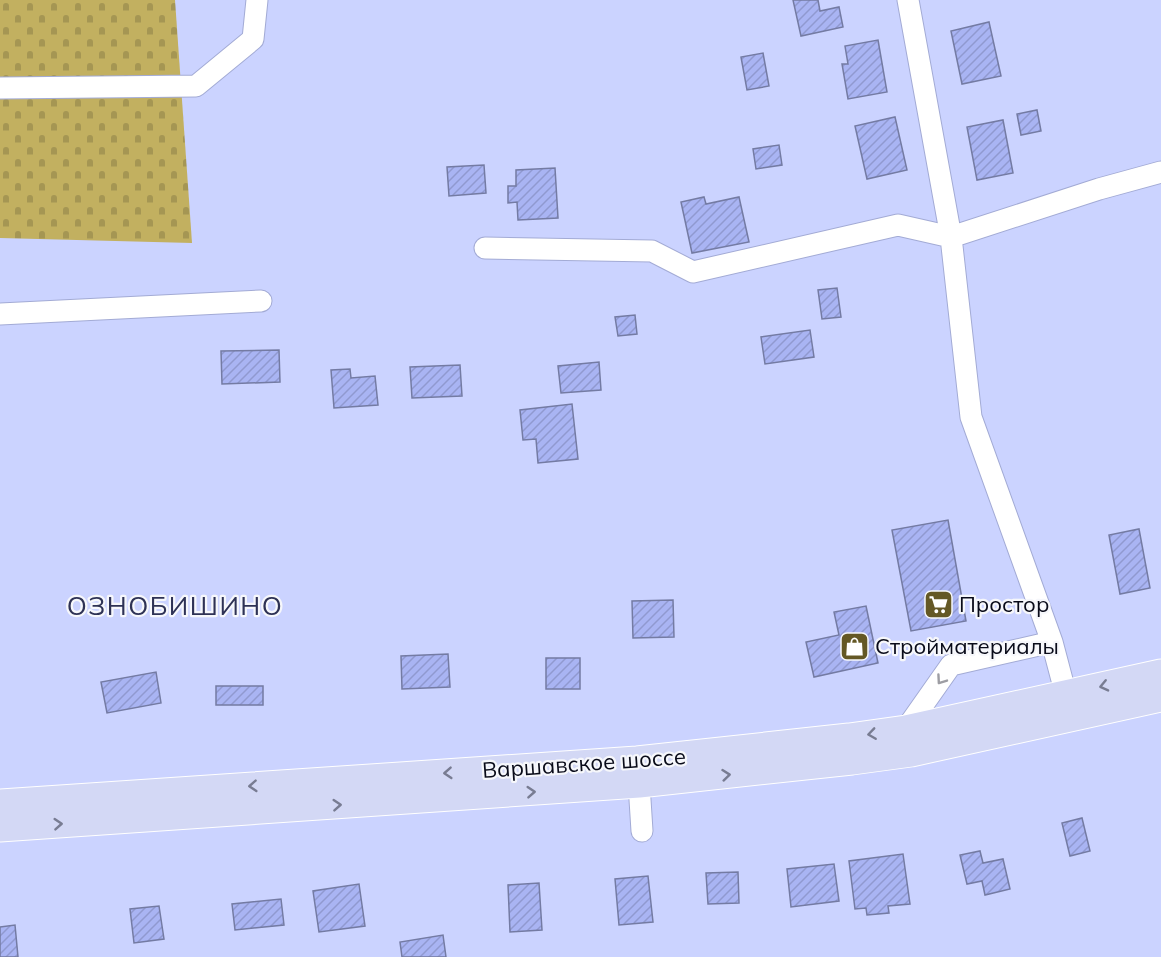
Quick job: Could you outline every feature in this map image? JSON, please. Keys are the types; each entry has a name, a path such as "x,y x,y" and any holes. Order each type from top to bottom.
{"main road":[{"name":"Варшавское шоссе","path":"0,803 637,760 906,729 1161,673"},
{"name":"Варшавское шоссе","path":"0,828 639,784 911,753 1161,698"}],"lane":[{"path":"0,88 196,86 253,39 257,0"},
{"path":"908,0 951,237 971,417 1052,642 1066,695"},
{"path":"485,248 652,251 693,272 898,225 951,237 1099,189 1161,172"},
{"path":"0,314 261,301"},
{"path":"906,729 951,665 1052,642"},
{"path":"639,784 642,831"}],"green space":[{"path":"0,0 175,0 192,243 0,238"}],"building":[{"path":"793,0 818,0 820,11 839,7 843,27 801,36"},
{"path":"989,22 1001,76 962,84 951,31"},
{"path":"878,40 887,92 848,99 842,64 848,64 845,46"},
{"path":"763,53 769,86 747,90 741,57"},
{"path":"1037,110 1041,131 1021,135 1017,114"},
{"path":"895,117 907,170 867,179 855,126"},
{"path":"1003,120 1013,173 977,180 967,127"},
{"path":"779,145 782,165 756,169 753,149"},
{"path":"484,165 486,193 449,196 447,167"},
{"path":"555,168 558,218 518,220 517,202 508,203 508,186 516,186 516,170"},
{"path":"704,197 706,204 739,197 749,242 692,253 681,202"},
{"path":"837,288 841,317 822,319 818,290"},
{"path":"635,315 637,334 618,336 615,317"},
{"path":"810,330 814,357 765,364 761,337"},
{"path":"279,350 280,382 222,384 221,351"},
{"path":"599,362 601,390 561,393 558,366"},
{"path":"460,365 462,396 412,398 410,367"},
{"path":"350,369 351,378 375,376 378,405 334,408 331,370"},
{"path":"572,404 578,459 538,463 536,439 523,440 520,410"},
{"path":"948,520 966,621 911,631 892,530"},
{"path":"1139,529 1150,588 1120,594 1109,535"},
{"path":"673,600 674,637 633,638 632,601"},
{"path":"866,606 878,663 814,677 806,642 839,635 834,612"},
{"path":"448,654 450,687 402,689 401,656"},
{"path":"546,658 580,658 580,689 546,689"},
{"path":"156,672 161,703 107,713 101,682"},
{"path":"216,686 263,686 263,705 216,705"},
{"path":"1082,818 1090,851 1070,856 1062,823"},
{"path":"980,851 983,863 1003,859 1010,889 985,895 982,881 967,884 960,855"},
{"path":"903,854 910,904 888,906 889,913 867,915 866,908 855,909 849,861"},
{"path":"834,864 839,901 791,907 787,869"},
{"path":"738,872 739,903 708,904 706,873"},
{"path":"648,876 653,922 619,925 615,879"},
{"path":"539,883 542,930 510,932 508,885"},
{"path":"359,884 365,926 319,932 313,891"},
{"path":"281,899 284,925 235,930 232,904"},
{"path":"159,906 164,939 134,943 130,909"},
{"path":"15,925 18,957 0,957 0,927"},
{"path":"443,935 446,957 402,957 400,942"}],"place":[{"name":"Простор","path":"938,604"},
{"name":"Стройматериалы","path":"854,646"}],"district":[{"name":"ОЗНОБИШИНО","path":"175,605"}]}
